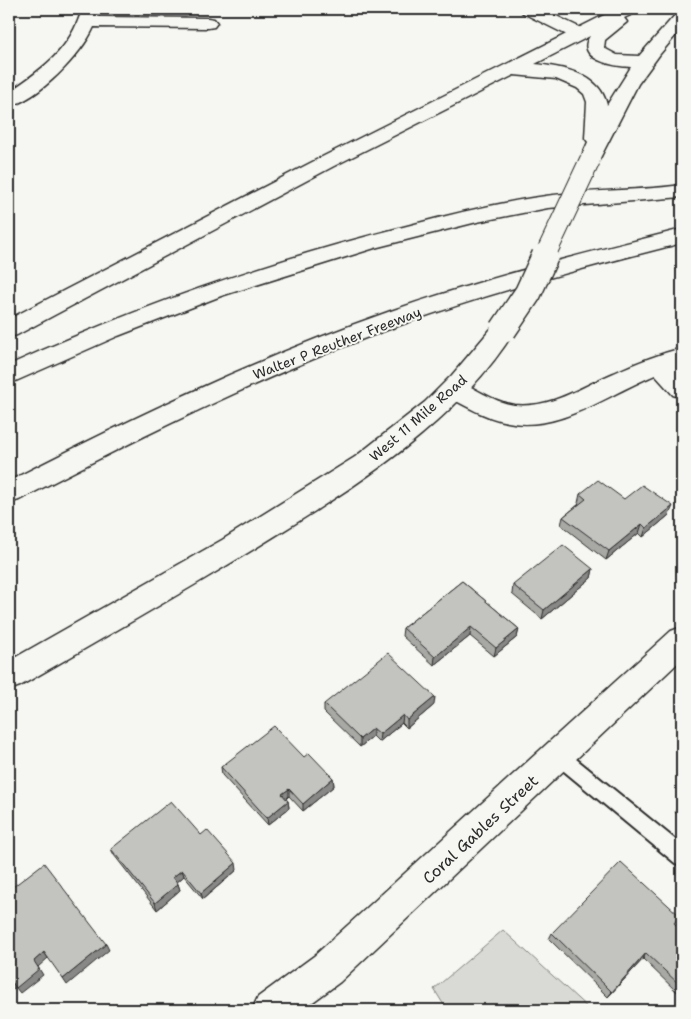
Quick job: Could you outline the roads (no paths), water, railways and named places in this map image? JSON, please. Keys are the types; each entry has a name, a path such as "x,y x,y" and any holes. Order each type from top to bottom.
{"main road":[{"path":"529,9 579,34"},
{"path":"9,329 629,9"},
{"path":"638,9 600,35 594,46 597,52 609,59 625,62 643,61"},
{"path":"9,100 59,62 82,34 89,15 208,23"},
{"name":"West 11 Mile Road","path":"9,677 232,548 330,488 403,434 454,389 503,330 528,293 617,103 643,61 682,18"},
{"path":"509,70 532,69 557,73 580,82 592,91 598,107 592,156"},
{"path":"9,375 172,306 279,268 378,239 466,218 566,199 672,193"},
{"name":"Walter P Reuther Freeway","path":"9,493 100,446 188,404 355,333 454,298 682,236"},
{"path":"454,389 513,414 537,415 554,411 671,360 674,382 682,389"},
{"name":"Coral Gables Street","path":"271,1010 328,969 682,640"}],"lane":[{"path":"559,756 682,857"}]}
